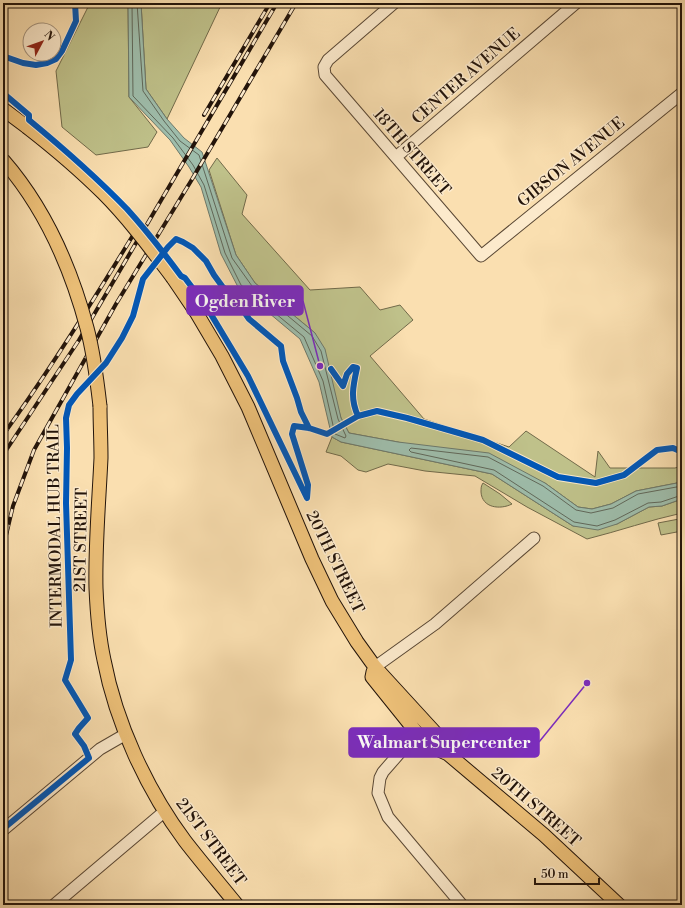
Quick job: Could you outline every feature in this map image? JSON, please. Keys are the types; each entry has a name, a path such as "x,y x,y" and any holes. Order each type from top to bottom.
{"main road":[{"name":"20TH STREET","path":"3,109 65,157 104,194 147,243 173,278 196,312 222,356 248,408 312,558 332,600 357,642 375,667 440,738 448,754"},
{"name":"21ST STREET","path":"3,160 27,192 46,224 63,258 77,294 95,365 100,406 101,456 96,572 99,624 104,661 113,698 126,734 144,774 165,811 185,841 237,905"},
{"name":"20TH STREET","path":"375,667 372,677 417,733 434,748 448,754 544,835 619,905"}],"street":[{"name":"18TH STREET","path":"394,3 328,60 324,68 325,75 481,256"},
{"name":"CENTER AVENUE","path":"396,157 576,3"},
{"name":"GIBSON AVENUE","path":"481,256 682,93"},
{"path":"375,667 435,624 534,538"},
{"path":"417,733 383,772 380,778 378,793 388,817 462,905"},
{"path":"3,830 100,749 126,734"},
{"path":"54,905 165,811"}],"green space":[{"path":"90,3 128,3 129,97 157,132 148,147 96,155 62,127 56,71 60,62 62,62 62,59"},
{"path":"141,3 222,3 167,119 146,89"},
{"path":"217,158 247,195 242,214 310,290 360,287 380,310 400,305 413,320 370,356 424,419 509,447 526,431 595,477 598,451 610,468 675,468 682,466 682,482 636,491 611,504 592,509 578,507 545,483 398,442 349,433 341,418 315,333 255,283 236,255 209,170"},
{"path":"332,437 341,442 492,474 573,526 617,524 649,507 662,506 682,499 682,513 587,539 527,507 475,476 425,471 388,464 366,472 358,470 341,456 326,452"},
{"path":"483,483 512,504 497,507 488,504 482,497 481,486"},
{"path":"679,519 682,531 661,535 658,523"}],"water":[{"path":"128,3 141,3 146,89 167,119 184,138 202,152 236,255 255,283 315,333 325,349 341,418 349,433 398,442 489,453 545,483 578,507 592,509 611,504 636,491 682,482 682,499 662,506 649,507 617,524 598,530 573,526 492,474 341,442 332,437 319,382 300,339 238,287 221,254 201,187 170,140 129,97"}],"railway":[{"path":"204,115 270,3"},
{"path":"3,455 79,340 277,3"},
{"path":"3,548 13,506 34,450 116,304 191,181 296,3"},
{"path":"3,435 38,386 135,232"}],"cycle path":[{"path":"3,56 23,63 36,65 47,63 56,59 62,51 76,21 75,3"},
{"path":"3,93 29,115 29,120 79,163 127,209 181,276 185,278 206,306 248,376 307,498 308,485 292,434 294,426 309,428 327,434 358,416 377,411 483,440 558,477 596,483 624,475 657,450 673,448 682,452"},
{"name":"INTERMODAL HUB TRAIL","path":"3,829 89,758 84,746 75,734 88,718 65,680 71,660 66,503 66,418 69,405 77,394 106,363 122,338 133,316 143,279 176,239 193,248 206,261 222,286 238,303 249,319 281,346 283,361 301,412 309,428"},
{"path":"331,369 343,386 347,374 353,367 357,368 353,387 353,398 355,410 358,416"}],"place":[{"name":"Ogden River","path":"320,366"},
{"name":"Walmart Supercenter","path":"587,683"}]}
